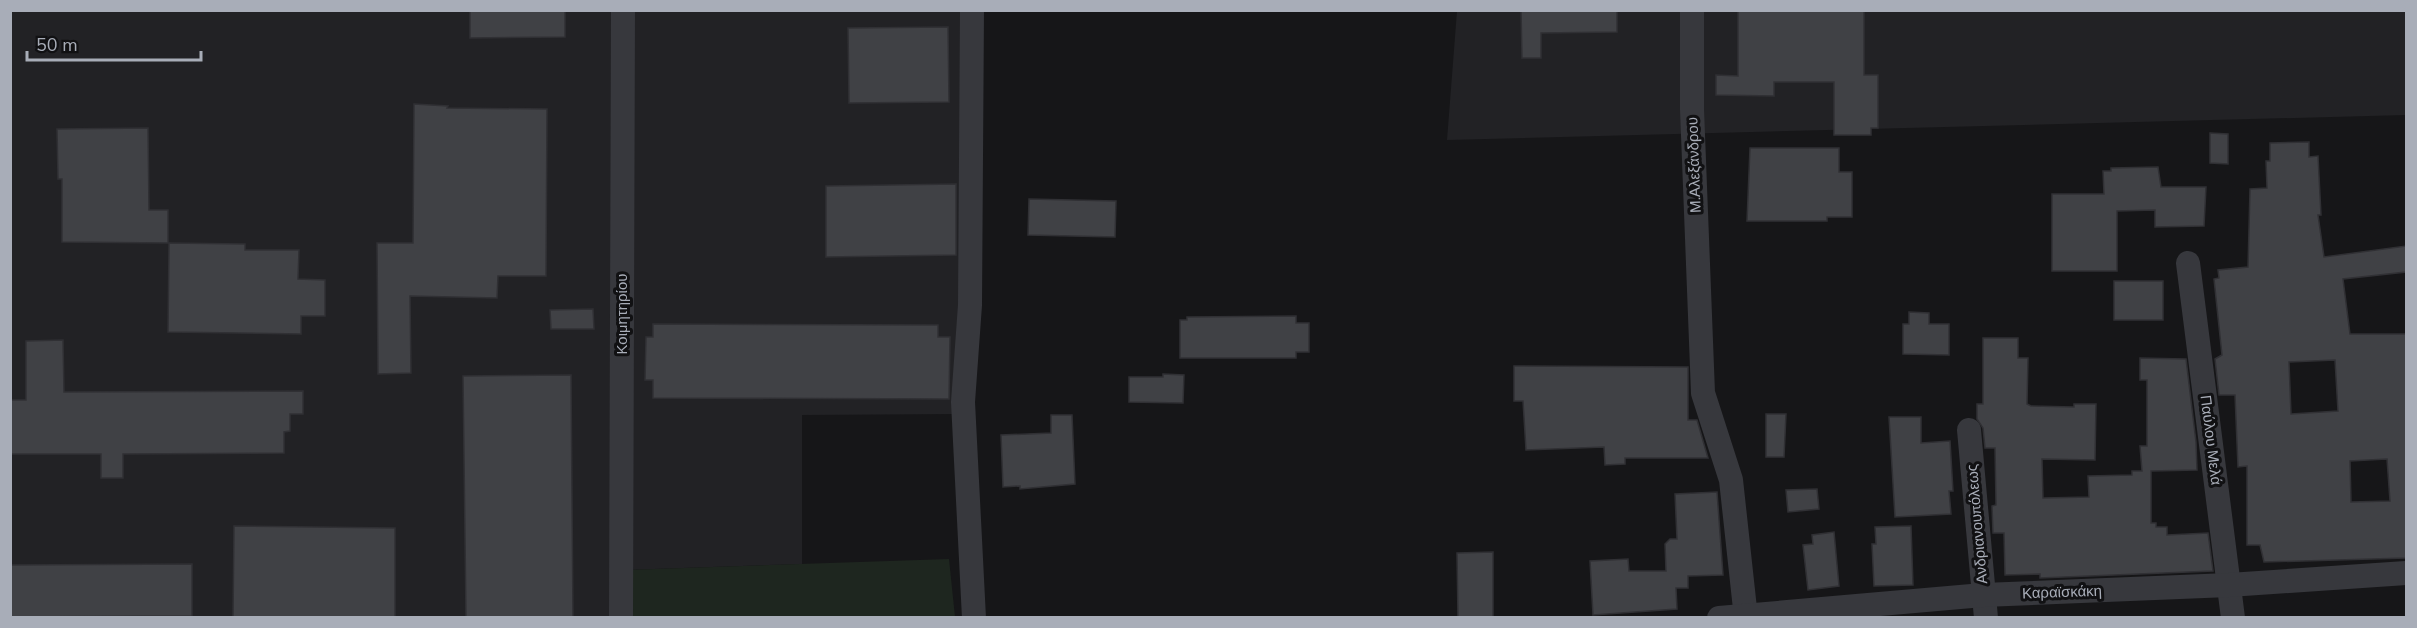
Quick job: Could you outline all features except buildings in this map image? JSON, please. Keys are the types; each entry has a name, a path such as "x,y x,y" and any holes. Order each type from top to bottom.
{"street":[{"name":"Κοιμητηρίου","path":"621,618 623,10"},
{"path":"972,10 970,305 963,402 974,618"},
{"name":"Μ.Αλεξάνδρου","path":"1692,10 1692,109 1702,393 1731,480 1745,616"},
{"name":"Παύλου Μελά","path":"2188,263 2233,618"},
{"name":"Ανδριανουπόλεως","path":"1969,430 1984,606"},
{"name":"Καραϊσκάκη","path":"1719,618 1984,606 2229,585 2406,573"}],"shaded area":[{"path":"10,11 614,11 614,617 11,617"},
{"path":"627,11 963,11 959,414 802,415 802,564 626,570"},
{"path":"1457,11 2406,11 2406,115 1447,140"},
{"path":"949,559 955,617 627,617 626,570"}]}
